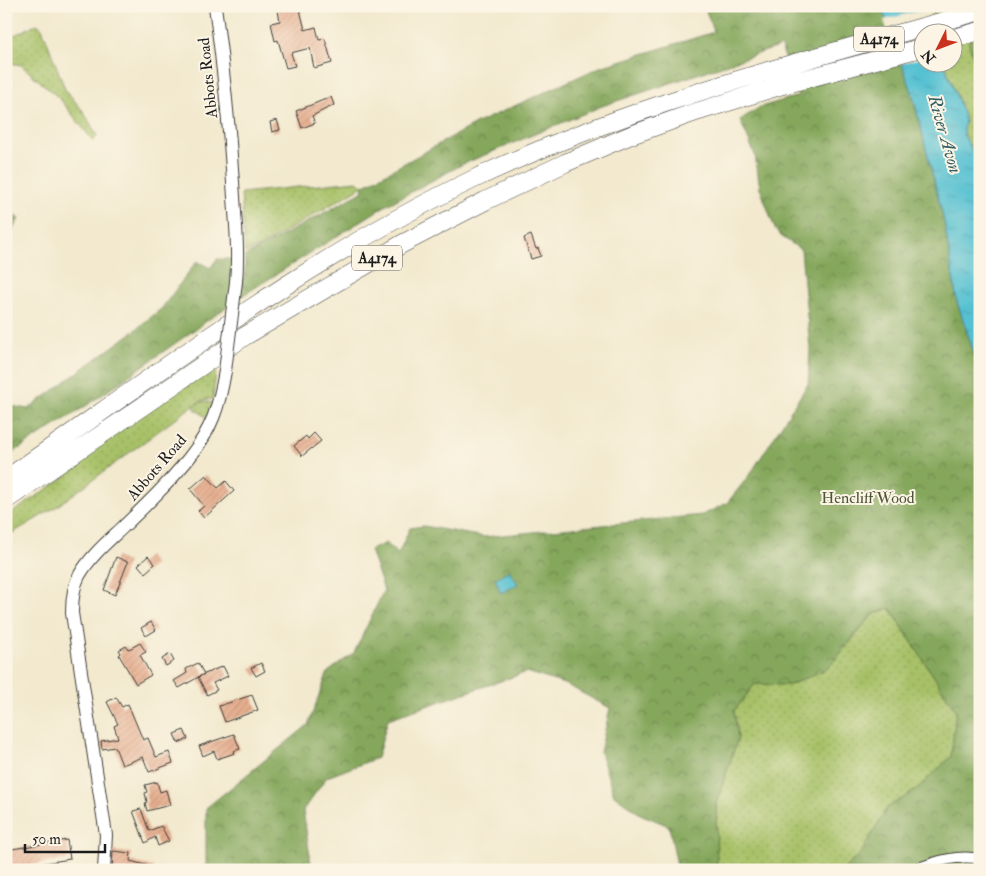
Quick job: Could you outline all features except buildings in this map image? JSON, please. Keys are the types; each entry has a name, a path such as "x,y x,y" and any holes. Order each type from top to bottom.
{"highway":[{"name":"A4174","path":"6,479 252,308 335,254 384,225 475,179 551,144 606,122 687,95 778,67 980,11"},
{"path":"964,35 980,31"},
{"name":"A4174","path":"6,500 245,336 402,244 503,193 614,142 693,113 783,85 914,50"}],"street":[{"name":"Abbots Road","path":"104,870 106,835 72,613 72,594 78,577 90,560 164,487 190,457 215,416 220,401 238,257 232,162 215,6"},
{"path":"913,870 932,863 961,857 980,859"}],"green space":[{"name":"Hencliff Wood","path":"704,6 881,6 912,92 944,221 957,302 980,371 980,870 843,870 861,853 887,808 916,790 951,757 956,711 890,608 872,615 828,668 790,685 755,684 734,711 738,738 716,804 717,866 704,870 678,870 669,826 640,814 614,795 600,752 610,708 567,685 527,672 388,719 377,758 327,777 303,810 312,870 206,870 206,808 308,725 328,672 354,653 384,590 370,550 386,543 398,554 410,528 424,526 484,537 702,515 727,503 751,473 808,384 810,349 801,250 781,236 775,229 760,188 755,155 740,120 760,107 798,96 781,46 602,106 463,164 385,206 245,294 92,402 6,457 6,405 28,409 134,331 162,308 197,261 210,268 217,259 232,259 232,284 245,277 245,256 362,192 363,186 477,123 600,67 714,32"},
{"path":"926,6 959,6 963,22 931,22"},
{"path":"959,6 980,6 980,83 964,22"},
{"path":"37,24 42,28 65,89 83,111 97,135 93,141 60,99 21,65 10,63 6,66 6,39"},
{"path":"964,24 980,83 980,175 976,158 964,135 965,122 947,72 964,72"},
{"path":"357,181 363,186 259,247 245,253 241,193"},
{"path":"11,211 19,219 9,235 6,248 6,214"},
{"path":"217,363 213,399 203,400 194,405 56,507 6,537 6,517 59,481 116,431"},
{"path":"203,401 213,403 207,418 195,409 194,406"},
{"path":"890,608 956,711 951,757 916,790 887,808 861,853 843,870 716,870 716,804 738,738 734,711 755,684 790,685 828,668 873,615"}],"water":[{"name":"River Avon","path":"881,6 926,6 931,22 914,22 914,72 947,72 963,113 965,122 964,135 976,158 980,175 980,371 957,302 944,221 912,92"},
{"path":"509,570 518,584 501,593 495,579"}],"pier":[{"path":"929,8 934,22 914,22 914,60 899,64 884,20"}]}
